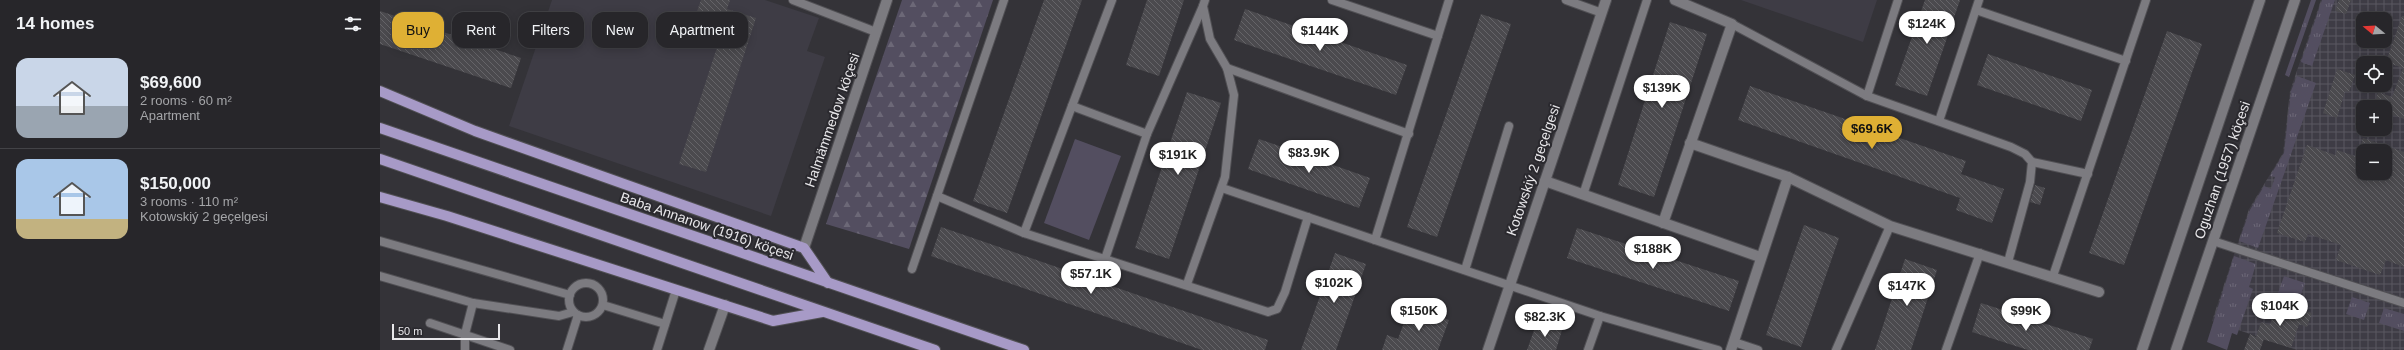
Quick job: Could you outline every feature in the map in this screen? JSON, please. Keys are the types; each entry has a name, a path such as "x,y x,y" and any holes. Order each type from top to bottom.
{"main road":[{"path":"380,91 475,131 804,248 828,283"},
{"name":"Baba Annanow (1916) köçesi","path":"380,128 1024,350"},
{"path":"380,159 935,350"},
{"path":"380,197 447,216 773,321 824,312"}],"street":[{"name":"Halmämmedow köçesi","path":"804,248 887,0"},
{"name":"Kotowskiý 2 geçelgesi","path":"1488,350 1606,0"},
{"path":"1663,223 1732,24 1675,0"},
{"name":"Oguzhan (1957) köçesi","path":"2142,350 2260,0"},
{"name":"Oguzhan (1957) köçesi","path":"2176,350 2295,0"},
{"path":"1690,144 1788,177 1890,226 2054,276 2099,292"},
{"path":"1732,346 1760,257 1788,177"},
{"path":"1545,181 1760,257"},
{"path":"709,350 725,305"}],"lane":[{"path":"793,0 876,32"},
{"path":"912,269 1004,0"},
{"path":"1024,232 1112,0"},
{"path":"1332,0 1438,36"},
{"path":"1375,240 1409,134 1449,0"},
{"path":"1566,0 1602,13"},
{"path":"1583,195 1647,0"},
{"path":"1866,96 1898,0"},
{"path":"1939,121 1979,0"},
{"path":"2054,276 2146,0"},
{"path":"1187,284 1225,177 1234,95 1227,68 1210,39 1204,3"},
{"path":"1105,259 1147,134 1204,3"},
{"path":"1976,10 2126,61"},
{"path":"1732,24 1866,96 2012,147 2025,154 2032,162 2088,174"},
{"path":"1227,68 1409,134"},
{"path":"1072,106 1147,134"},
{"path":"1465,270 1509,126"},
{"path":"2008,262 2030,182 2032,162"},
{"path":"1222,188 1510,284 1600,316 1718,350"},
{"path":"937,196 1024,232 1187,284 1257,310 1268,312 1277,309 1285,292 1308,217"},
{"path":"1836,350 1890,226"},
{"path":"2213,241 2404,303"},
{"path":"380,242 570,295"},
{"path":"1946,350 1980,254"},
{"path":"380,276 473,303 559,316 576,314 590,317 600,310 603,305 602,293 598,288 588,283 576,285 570,295 569,301 576,314 567,350"},
{"path":"657,350 676,290"},
{"path":"466,350 465,334 473,303"},
{"path":"603,305 665,324"},
{"path":"1588,350 1600,316"},
{"path":"430,323 510,350"},
{"path":"1732,346 1758,350"}],"shaded area":[{"path":"552,0 765,0 819,18 807,51 825,57 771,216 509,126 536,48 584,48 584,12 548,12"},
{"path":"1741,0 1877,0 1863,42"},
{"path":"2321,0 2404,0 2404,350 2297,350 2212,321 2249,209 2283,153 2290,91"}],"green space":[{"path":"902,0 993,0 909,249 826,224"},
{"path":"2311,0 2316,0 2289,77 2285,75"},
{"path":"2322,0 2335,0 2312,66 2301,62"},
{"path":"2297,76 2316,83 2258,248 2239,241 2250,210 2264,186 2271,189 2275,177 2270,176 2284,153 2291,91"},
{"path":"1075,139 1121,156 1089,240 1044,223"},
{"path":"2234,256 2256,264 2249,287 2253,289 2237,335 2232,333 2227,350 2207,342"},
{"path":"2284,276 2305,283 2298,303 2277,296"},
{"path":"2352,297 2370,303 2364,320 2346,314"},
{"path":"2384,308 2404,314 2404,331 2379,323"}],"building":[{"path":"701,0 730,0 727,9 737,12 697,12"},
{"path":"1044,0 1082,0 1007,213 973,201"},
{"path":"1147,0 1184,0 1159,76 1126,65"},
{"path":"1925,0 1960,0 1927,96 1895,85"},
{"path":"2339,0 2351,0 2346,14 2335,11"},
{"path":"1245,9 1407,65 1396,95 1234,40"},
{"path":"380,11 392,15 392,48 444,48 444,32 452,35 452,48 491,48 521,58 511,88 380,44"},
{"path":"1481,14 1511,24 1437,237 1407,227"},
{"path":"748,16 756,18 748,43"},
{"path":"2402,16 2404,16 2404,119 2392,115 2392,100 2375,100 2378,92 2392,97 2403,68 2392,64 2392,56 2388,56"},
{"path":"1670,22 1707,34 1654,197 1618,185"},
{"path":"2167,31 2202,44 2124,265 2089,253"},
{"path":"717,48 746,48 706,172 679,164"},
{"path":"1988,54 2092,90 2081,121 1977,85"},
{"path":"2337,69 2355,75 2349,92 2345,91 2337,118 2323,113"},
{"path":"1750,86 1966,161 1961,174 2004,189 1992,223 1956,210 1960,198 1738,120"},
{"path":"1187,92 1221,103 1169,259 1135,248"},
{"path":"2363,138 2381,144 2361,144"},
{"path":"1259,139 1370,178 1359,208 1248,169"},
{"path":"2307,145 2335,155 2337,150 2356,157 2356,180 2392,180 2392,148 2404,152 2404,267 2386,260 2380,275 2336,260 2341,245 2308,234 2305,242 2277,233"},
{"path":"2035,185 2045,188 2040,205 2030,202"},
{"path":"1804,225 1839,238 1801,347 1766,335"},
{"path":"941,227 1268,340 1265,350 1202,350 931,256"},
{"path":"1577,228 1739,281 1729,311 1567,258"},
{"path":"1335,253 1366,264 1336,350 1301,350"},
{"path":"1905,259 1937,270 1911,350 1875,350"},
{"path":"2278,301 2312,313 2307,327 2299,324 2291,348 2264,340 2260,350 2244,350 2250,334 2256,337 2261,322 2270,325"},
{"path":"1981,303 2093,339 2089,350 2028,350 1972,332"},
{"path":"1410,306 1449,320 1438,350 1382,350 1387,335 1398,339"},
{"path":"1537,322 1562,330 1556,350 1527,350"}]}
